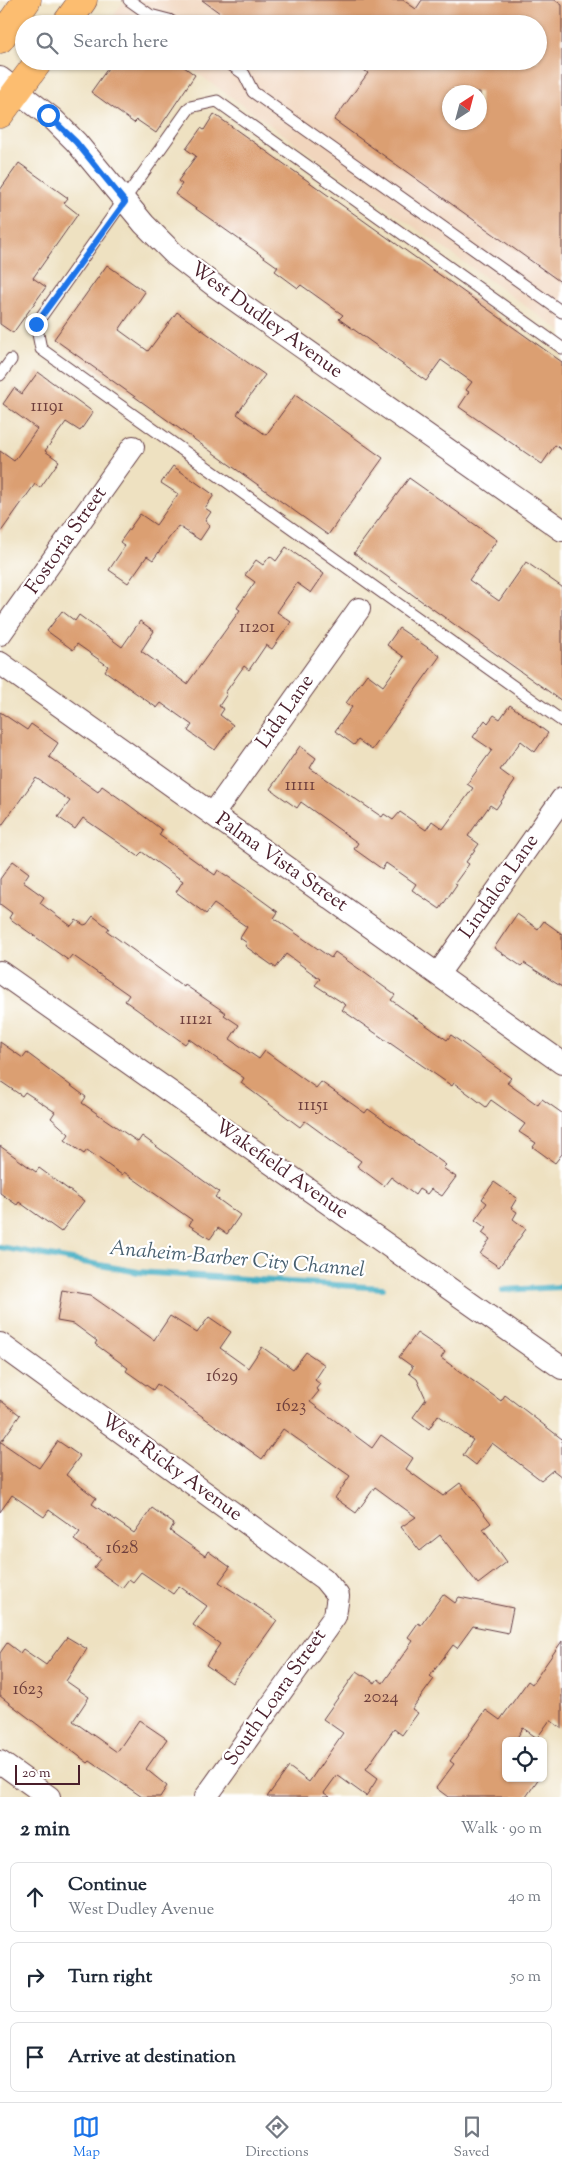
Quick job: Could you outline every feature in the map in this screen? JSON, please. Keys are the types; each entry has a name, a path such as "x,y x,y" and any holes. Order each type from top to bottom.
{"main road":[{"path":"17,15 27,0"},
{"path":"72,15 83,0"},
{"path":"0,39 15,17"},
{"path":"0,114 9,84 27,70"}],"street":[{"name":"West Dudley Avenue","path":"9,84 53,119 70,136 125,202 175,255 215,286 562,530"},
{"name":"Fostoria Street","path":"0,634 133,447"},
{"name":"Lida Lane","path":"213,814 359,609"},
{"name":"Palma Vista Street","path":"0,663 562,1063"},
{"name":"Lindaloa Lane","path":"438,974 562,799"},
{"name":"Wakefield Avenue","path":"0,972 562,1368"},
{"name":"West Ricky Avenue","path":"0,1344 324,1580 338,1596"},
{"name":"South Loara Street","path":"206,1797 335,1616 338,1596"},
{"path":"0,1762 49,1797"}],"lane":[{"path":"129,0 149,15"},
{"path":"238,70 244,74 252,92 562,312"},
{"path":"562,348 217,101 190,107 125,202 36,324 41,349 562,721"},
{"path":"0,375 11,360"}],"shaded area":[{"path":"125,0 562,0 562,332 193,70 547,70 547,15 114,15"}],"building":[{"path":"202,0 403,0 416,9 422,0 555,0 562,5 562,283 334,120 368,73 364,70 547,70 547,15 223,15"},
{"path":"107,70 188,70 195,75 156,133 137,120 134,123 91,92"},
{"path":"214,114 562,362 562,450 555,445 542,464 459,407 469,392 466,390 472,382 441,360 426,381 339,319 343,315 301,285 298,288 275,271 278,267 175,194 182,184 178,181 196,156 186,149 201,128 204,130"},
{"path":"19,163 68,198 64,203 78,214 33,278 46,287 13,333 0,324 0,190"},
{"path":"107,265 145,292 119,330 148,351 177,312 265,375 237,414 266,435 295,395 383,458 328,535 54,339"},
{"path":"38,372 93,412 80,431 66,422 45,451 59,461 40,488 35,484 0,533 0,451 14,461 37,429 3,404 14,388 22,394"},
{"path":"173,466 214,495 205,508 211,512 205,521 210,525 200,540 178,526 153,560 147,556 128,583 109,570 125,546 120,542 140,514 156,525 178,494 161,483"},
{"path":"409,478 497,540 469,580 499,601 526,562 562,587 562,701 354,553"},
{"path":"286,547 324,574 311,593 297,583 277,612 291,622 272,649 266,645 249,670 244,666 225,693 227,694 219,706 224,709 220,715 233,725 215,750 188,731 192,725 161,703 157,708 105,671 108,666 77,644 73,650 47,631 62,611 75,621 79,615 122,647 140,621 154,631 141,651 187,684 240,610 237,608 255,582 245,575 256,560 263,565 270,556 276,561"},
{"path":"399,628 440,656 372,750 358,740 354,745 335,731 352,707 346,703 367,674 383,686 404,657 387,645"},
{"path":"510,705 548,733 535,752 521,741 500,770 515,781 496,809 490,805 468,836 479,844 466,862 469,864 440,909 412,890 416,884 386,863 382,869 354,849 358,843 301,802 297,808 270,789 300,746 316,758 310,768 382,817 384,814 393,820 400,812 426,830 432,821 443,829 473,788 467,784 492,750 473,737 485,720 488,723 494,715 500,719"},
{"path":"0,712 27,730 31,724 58,743 49,757 98,792 102,786 129,805 162,830 159,835 215,875 218,870 245,888 278,912 274,918 331,958 335,952 362,971 395,995 391,1000 447,1040 451,1035 511,1078 507,1083 538,1105 542,1099 562,1113 562,1154 555,1163 533,1147 536,1143 519,1132 525,1124 491,1100 486,1107 454,1083 452,1086 342,1010 346,1005 315,985 320,979 286,954 276,968 245,946 247,943 240,938 247,927 214,904 206,914 176,892 183,881 142,852 138,856 83,818 75,829 58,817 70,801 36,778 0,828"},
{"path":"13,861 29,873 23,882 44,897 40,903 71,926 76,920 84,925 87,924 93,916 109,928 107,931 184,987 185,985 226,1013 224,1015 239,1025 230,1039 259,1059 265,1051 316,1088 321,1082 365,1113 368,1109 446,1165 443,1168 456,1177 442,1196 431,1189 427,1194 419,1189 415,1195 391,1177 384,1186 357,1166 361,1161 305,1121 300,1127 241,1083 244,1078 189,1039 185,1044 125,1001 129,995 72,955 68,960 9,918 12,913 0,904 0,879"},
{"path":"517,914 538,929 544,921 562,934 562,987 524,963 521,966 494,948"},
{"path":"0,1042 23,1058 27,1053 86,1097 82,1103 138,1142 142,1136 219,1192 215,1197 240,1215 227,1234 218,1228 210,1239 189,1225 192,1220 124,1172 122,1175 87,1150 84,1154 65,1140 69,1134 51,1118 55,1112 25,1092 22,1096 0,1081"},
{"path":"0,1146 36,1172 39,1168 84,1201 61,1232 19,1202 17,1205 0,1193"},
{"path":"494,1182 517,1198 511,1208 517,1212 513,1219 526,1229 499,1267 480,1254 490,1239 482,1233 486,1228 475,1220 487,1203 482,1199"},
{"path":"62,1290 90,1295 154,1340 170,1316 197,1333 209,1317 231,1332 220,1348 248,1368 262,1347 293,1369 306,1352 325,1365 315,1380 320,1384 316,1389 319,1391 310,1402 372,1448 381,1435 413,1458 406,1469 443,1496 460,1483 491,1523 483,1529 507,1562 478,1584 440,1535 420,1551 401,1527 416,1517 375,1487 356,1513 335,1498 350,1476 283,1429 262,1459 157,1384 153,1390 126,1371 128,1368 95,1344 97,1341 74,1324 57,1321"},
{"path":"417,1333 445,1352 441,1358 501,1401 505,1395 562,1439 562,1477 553,1470 541,1480 492,1443 476,1465 463,1455 473,1440 438,1415 429,1429 413,1417 426,1399 417,1379 409,1373 413,1367 399,1357"},
{"path":"0,1400 20,1415 1,1442 39,1468 58,1441 80,1456 66,1475 96,1498 92,1504 134,1533 152,1508 174,1524 170,1531 205,1556 208,1551 230,1567 219,1582 277,1620 232,1683 206,1665 220,1644 193,1625 207,1606 179,1586 173,1594 141,1572 133,1582 129,1579 122,1588 94,1568 101,1559 74,1540 80,1532 49,1510 44,1517 12,1495 0,1512"},
{"path":"443,1594 455,1603 459,1597 513,1608 508,1633 473,1626 457,1648 453,1645 430,1676 434,1679 412,1709 418,1713 402,1735 394,1729 366,1769 378,1778 366,1796 337,1775 324,1793 330,1797 267,1797 289,1767 309,1782 343,1733 323,1719 357,1671 375,1683 378,1679 383,1683 413,1641 408,1637 418,1623 421,1625"},
{"path":"67,1637 87,1649 66,1681 89,1697 73,1721 117,1752 139,1720 167,1739 146,1769 167,1786 160,1797 142,1797 90,1761 88,1763 0,1696 0,1653 7,1643 20,1653 23,1649 46,1665"},
{"path":"562,1641 562,1729 550,1720 538,1737 523,1728 517,1737 502,1737 502,1782 536,1782 526,1797 448,1797 436,1788 454,1764 450,1761 486,1710 500,1720 528,1681 532,1684"}],"waterway":[{"name":"Anaheim-Barber City Channel","path":"0,1247 138,1272 383,1288"},
{"name":"Anaheim-Barber City Channel","path":"503,1290 562,1287"}],"route":[{"path":"36,324 125,202 76,142 48,115"}]}
